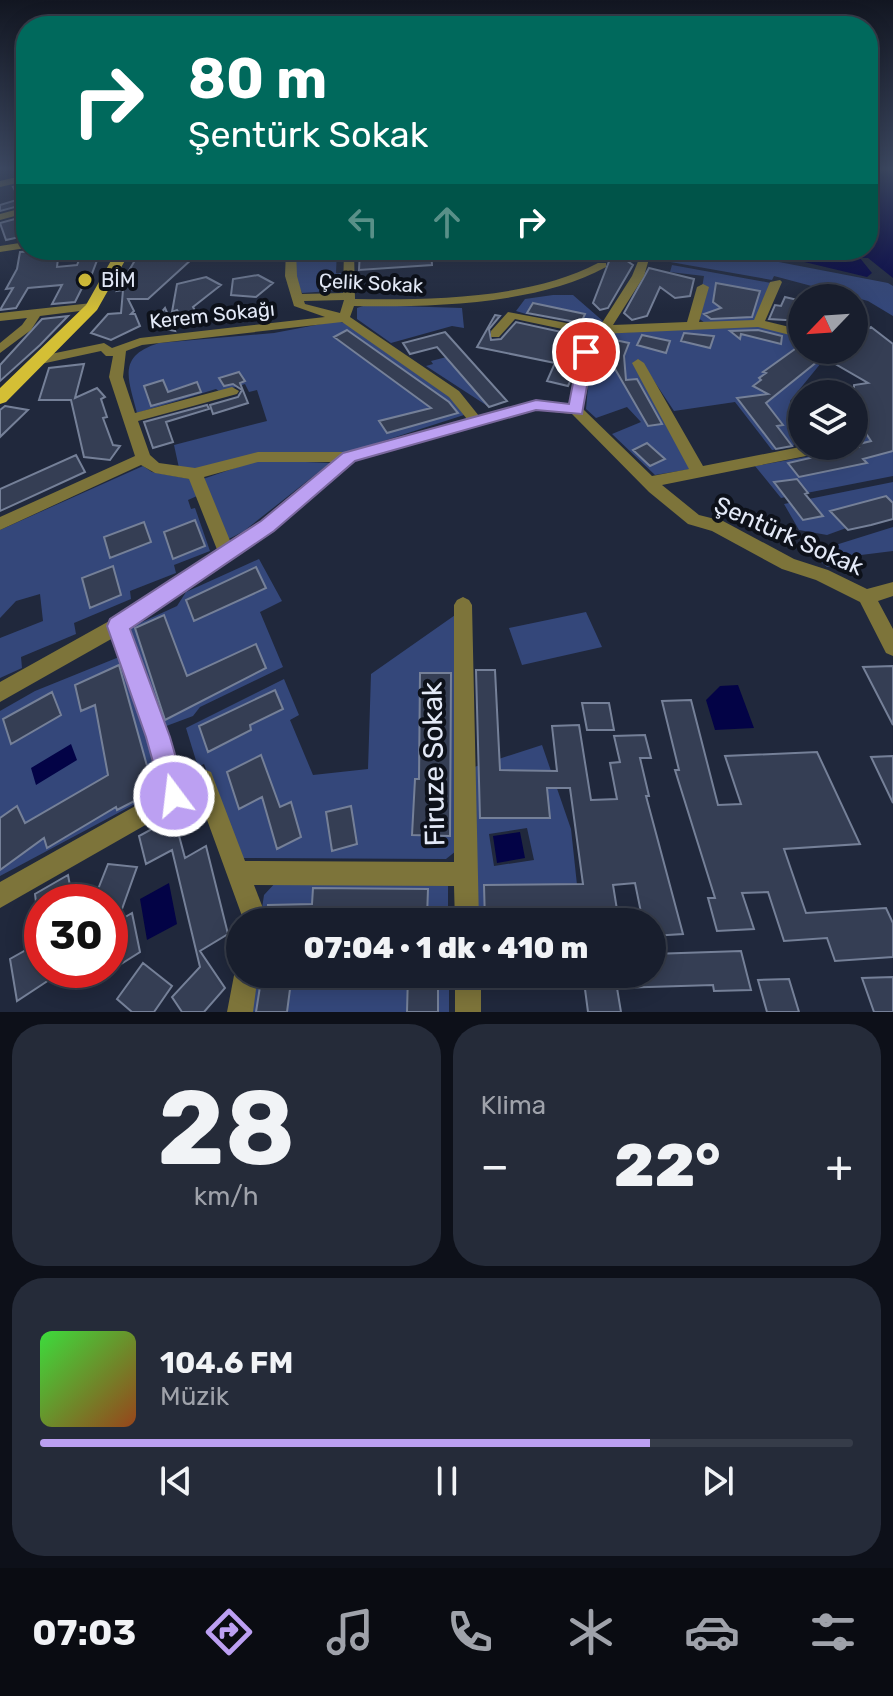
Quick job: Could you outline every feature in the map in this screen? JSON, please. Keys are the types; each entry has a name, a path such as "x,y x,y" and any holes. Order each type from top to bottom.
{"main road":[{"path":"0,398 92,307 118,260"}],"street":[{"path":"291,260 291,276 300,306 344,318 454,394 475,420"},
{"path":"344,318 349,299 349,260"},
{"path":"120,352 116,377 143,458 155,468 195,474 258,457 349,457 536,405 576,410 599,331 638,276 644,260"},
{"name":"Çelik Sokak","path":"299,298 442,305 502,297 590,272 602,265"},
{"path":"758,323 776,282"},
{"path":"692,326 703,287"},
{"path":"0,317 92,307"},
{"path":"0,349 27,327 37,311"},
{"path":"495,334 512,315 599,331 758,323 788,330"},
{"name":"Kerem Sokağı","path":"41,360 104,347 110,353 120,352 140,342 344,318"},
{"path":"638,363 699,473"},
{"path":"129,419 232,391"},
{"name":"Şentürk Sokak","path":"576,410 649,482 694,520 717,526 788,564 822,575 866,597"},
{"path":"649,482 788,455"},
{"path":"0,693 118,626 227,554 268,526 349,457"},
{"path":"0,524 143,458"},
{"path":"195,474 227,554"},
{"path":"893,589 866,597 893,647"},
{"name":"Firuze Sokak","path":"463,605 467,908"},
{"path":"118,626 158,737 174,796"},
{"path":"0,896 203,780 251,908"},
{"path":"238,873 466,874"},
{"path":"240,1012 243,988"},
{"path":"468,988 468,1012"}],"shaded area":[{"path":"878,217 893,217 893,278 870,260 878,260"},
{"path":"296,260 337,260 336,273 344,273 344,290 302,293 295,278"},
{"path":"659,260 769,260 888,283 893,286 893,316 868,301 868,284 804,284 774,276 772,280"},
{"path":"796,260 862,260 872,273 867,277"},
{"path":"672,265 771,283 755,321 705,323 697,317 704,276 670,272"},
{"path":"573,295 604,322 596,329 579,327 584,314 533,303 526,314 516,311 525,299"},
{"path":"366,305 462,308 464,328 452,326 391,343 357,319 357,308"},
{"path":"337,321 345,323 450,396 464,415 349,452 263,452 195,469 179,468 174,445 267,421 257,390 249,392 245,384 220,392 216,389 137,413 129,370 137,354 146,348 159,343 274,333"},
{"path":"754,325 788,333 788,364 820,364 807,380 788,380 788,448 772,450 735,402 674,411 642,363 691,469 655,475 612,434 641,422 627,407 596,418 586,409 591,353 599,334"},
{"path":"458,354 449,360 489,407 426,366 433,364 431,361"},
{"path":"893,429 893,476 781,498 755,466 789,460 868,460 868,432"},
{"path":"258,460 330,463 244,531 227,540 203,479"},
{"path":"143,466 152,472 190,479 197,496 188,500 191,509 195,508 210,551 174,565 176,573 130,591 131,599 74,623 76,634 21,657 22,668 0,678 0,638 43,621 40,594 16,601 0,618 0,530"},
{"path":"893,482 893,511 827,535 799,530 784,504"},
{"path":"893,527 893,551 861,555 827,567 810,553"},
{"path":"259,559 282,601 260,612 283,667 200,707 193,716 161,728 127,629 177,606 186,592"},
{"path":"586,612 602,647 522,665 509,628"},
{"path":"458,613 456,851 446,859 239,858 204,764 198,767 186,728 284,679 299,715 290,720 313,775 368,769 371,674"},
{"path":"124,655 161,790 0,876 0,711 35,691"},
{"path":"738,685 754,728 715,730 706,700 720,686"},
{"path":"71,744 77,760 36,785 31,768"},
{"path":"542,745 571,829 579,908 474,908 471,768","holes":["527,828 534,860 494,866 489,834"]},
{"path":"520,832 525,858 497,863 493,836"},
{"path":"277,881 448,881 448,908 262,908 264,895"},
{"path":"169,883 177,924 147,940 140,899"},
{"path":"252,988 449,988 449,1012 249,1012"}],"building":[{"path":"16,219 16,238 6,240 0,223"},
{"path":"19,260 58,260 57,267 77,265 79,260 97,260 88,284 84,284 75,302 52,304 62,285 28,288 16,308 0,310 13,288 6,289"},
{"path":"135,260 191,260 148,299 128,299 134,311 131,314 135,314 140,326 111,340 91,333 108,314 121,313 123,290 117,291"},
{"path":"360,260 432,260 432,265 359,270"},
{"path":"610,260 626,260 633,265 608,308 600,310 593,303"},
{"path":"649,268 694,279 690,296 675,298 660,287 647,316 632,320 624,313"},
{"path":"258,275 273,283 256,297 231,295 233,279"},
{"path":"206,277 221,285 193,307 201,321 188,327 177,310 172,312 177,284"},
{"path":"716,283 760,291 752,317 711,319 704,314 721,308 713,302"},
{"path":"785,297 788,298 788,320 769,319 775,305 781,306"},
{"path":"533,303 585,314 581,323 527,313"},
{"path":"165,308 175,331 150,326"},
{"path":"495,315 500,316 489,329 491,340 501,339 516,322 575,335 564,373 573,375 568,386 547,381 555,363 477,347"},
{"path":"68,316 0,381 0,365 42,319"},
{"path":"871,327 893,344 893,451 868,458 868,442 871,441 868,436 868,380 835,364 868,364 868,329"},
{"path":"347,330 449,402 458,413 387,433 379,421 431,408 334,337"},
{"path":"758,330 782,336 781,344 741,334 740,339 730,331"},
{"path":"445,332 507,401 489,407 437,347 410,354 403,343"},
{"path":"684,333 714,336 710,348 681,341"},
{"path":"642,335 670,341 666,353 637,345"},
{"path":"601,337 629,343 624,356 626,380 637,379 662,424 648,426 600,343"},
{"path":"788,354 788,364 814,364 794,380 788,380 788,385 766,403 783,425 777,426 788,441 788,447 776,449 737,398 768,394 753,386 766,373 763,372"},
{"path":"84,364 75,398 97,388 105,397 101,399 107,417 103,418 113,445 120,446 110,460 84,457 71,400 39,400 49,368"},
{"path":"239,372 245,381 240,383 248,403 213,414 210,405 238,397 242,390 233,384 224,386 219,378"},
{"path":"163,380 168,392 197,382 201,392 151,406 144,386"},
{"path":"207,405 209,409 166,422 173,442 153,448 144,422"},
{"path":"5,406 28,410 0,437 0,410"},
{"path":"647,443 665,459 650,466 633,450"},
{"path":"76,455 85,472 0,511 0,489"},
{"path":"801,460 864,460 867,463 799,477 788,463"},
{"path":"797,479 823,516 803,520 774,482"},
{"path":"886,496 893,503 893,519 871,525 848,530 830,511"},
{"path":"195,520 205,546 173,559 164,532"},
{"path":"144,522 151,542 110,558 104,537"},
{"path":"113,566 121,595 90,608 82,578"},
{"path":"256,567 266,588 194,621 186,600"},
{"path":"164,615 187,676 256,644 266,668 165,720 135,628"},
{"path":"119,665 154,791 117,810 116,807 47,848 44,838 0,870 0,818 17,806 25,823 108,775 95,705 81,711 75,685"},
{"path":"893,666 893,725 863,667"},
{"path":"476,670 495,670 500,770 557,771 552,726 579,725 591,800 617,799 610,763 620,762 614,736 645,735 651,758 640,758 649,796 646,796 683,934 666,935 666,908 640,908 635,883 613,885 617,908 485,908 484,885 583,884 570,788 547,788 550,818 480,818"},
{"path":"420,673 451,673 450,836 412,835 415,779 419,779"},
{"path":"275,690 283,709 250,725 251,730 208,752 199,726"},
{"path":"52,692 61,715 11,744 3,719"},
{"path":"691,700 718,805 741,804 725,756 817,752 860,844 784,849 806,913 886,908 893,923 893,957 835,961 827,938 784,941 768,892 742,893 754,929 717,931 708,898 715,898 675,770 679,770 662,701"},
{"path":"582,703 609,703 614,730 587,730"},
{"path":"261,755 280,807 291,802 301,837 277,849 262,797 239,809 227,772"},
{"path":"893,756 893,803 871,757"},
{"path":"351,806 357,844 332,851 326,812"},
{"path":"174,817 185,858 206,846 226,935 200,951 225,988 204,1012 182,1012 172,997 200,967 172,850 146,864 139,836"},
{"path":"108,864 137,867 128,892 128,884 100,884"},
{"path":"68,875 70,884 52,884"},
{"path":"313,888 428,889 427,908 268,908 268,905 312,904"},
{"path":"132,913 140,952 128,960 128,915"},
{"path":"24,951 24,988 37,988 17,1001 10,959"},
{"path":"741,951 751,990 714,991 713,985 666,986 666,954"},
{"path":"143,963 172,986 154,1012 132,1012 117,999 128,988"},
{"path":"893,977 893,1012 874,1012 862,978"},
{"path":"789,979 799,1012 767,1012 758,980"},
{"path":"260,988 290,988 287,1012 256,1012"},
{"path":"408,988 438,988 438,1012 407,1012"},
{"path":"585,988 617,988 621,1012 588,1012"}],"place":[{"name":"BİM","path":"85,280"}],"route":[{"path":"174,796 158,737 129,649 118,626 268,526 349,457 536,405 576,410 586,352"}]}
